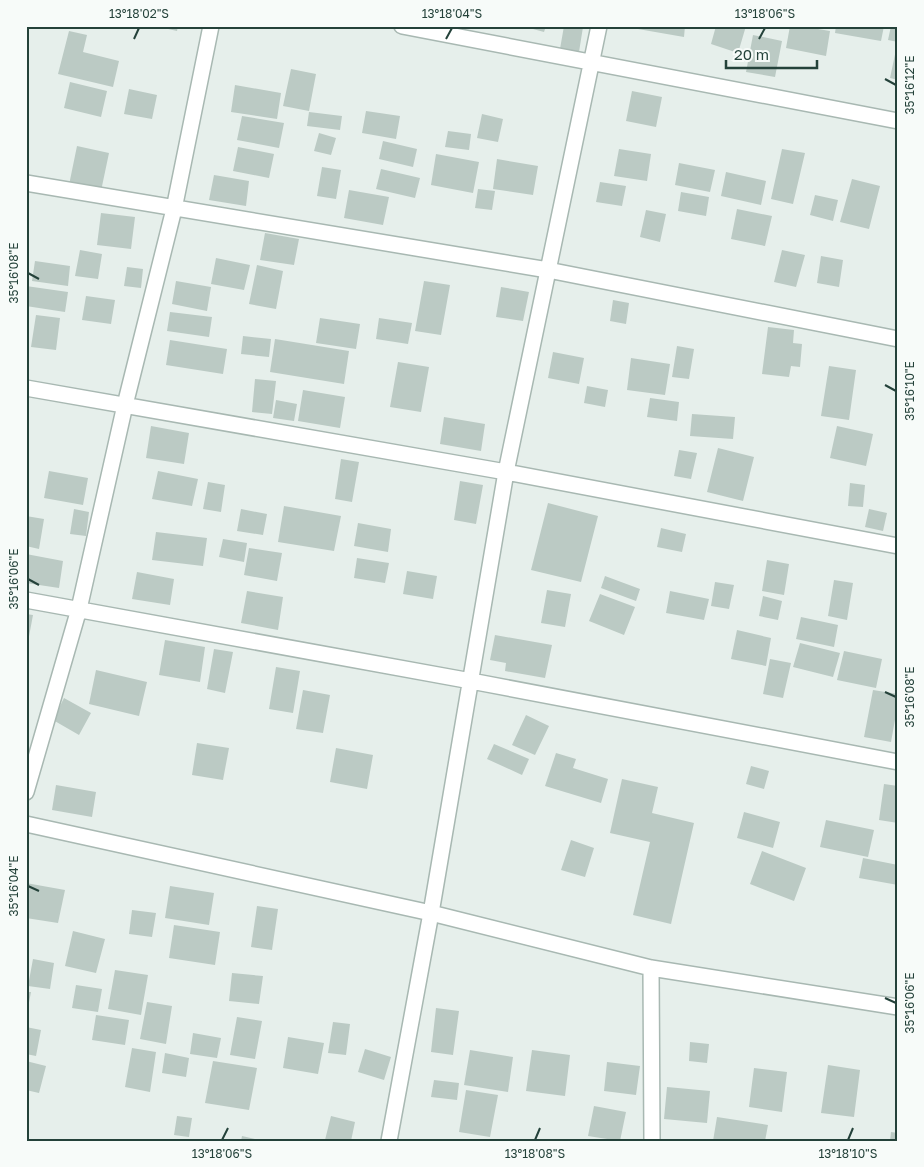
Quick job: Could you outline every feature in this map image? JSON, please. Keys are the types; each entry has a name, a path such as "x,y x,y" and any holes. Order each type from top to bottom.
{"street":[{"path":"26,792 79,609 125,405 174,209 211,26"},
{"path":"402,26 898,121"},
{"path":"389,1141 431,913 506,472 599,26"},
{"path":"26,183 548,270 898,339"},
{"path":"26,388 506,472 898,546"},
{"path":"26,600 470,680 898,762"},
{"path":"26,824 431,913 651,968 898,1007"},
{"path":"651,968 652,1141"}],"building":[{"path":"155,26 178,26 177,31"},
{"path":"534,26 546,26 544,32 533,29"},
{"path":"564,26 583,27 579,52 560,49"},
{"path":"639,26 685,26 684,37 638,29"},
{"path":"716,26 746,26 738,53 711,44"},
{"path":"790,26 830,31 826,56 786,48"},
{"path":"836,26 884,26 881,41 835,33"},
{"path":"891,26 898,26 898,42 888,40"},
{"path":"69,31 87,35 83,52 119,61 113,87 58,74"},
{"path":"753,35 782,41 775,77 746,72"},
{"path":"898,45 898,80 890,78"},
{"path":"291,69 316,74 309,111 283,106"},
{"path":"70,82 107,91 101,117 64,108"},
{"path":"235,85 281,93 277,119 231,112"},
{"path":"129,89 157,95 152,119 124,114"},
{"path":"632,91 662,97 656,127 626,121"},
{"path":"366,111 400,116 396,139 362,133"},
{"path":"309,112 342,116 340,130 307,126"},
{"path":"482,114 503,119 498,142 477,138"},
{"path":"242,116 284,123 279,148 237,140"},
{"path":"448,131 471,134 469,150 445,147"},
{"path":"319,133 336,138 331,155 314,151"},
{"path":"383,141 417,149 413,167 379,159"},
{"path":"77,146 109,153 101,191 69,185"},
{"path":"238,147 274,154 269,178 233,171"},
{"path":"619,149 651,154 647,181 614,176"},
{"path":"782,149 805,153 793,204 771,199"},
{"path":"436,154 479,162 473,193 431,185"},
{"path":"497,159 538,166 533,195 493,189"},
{"path":"679,163 715,170 710,192 675,185"},
{"path":"322,167 341,170 336,199 317,196"},
{"path":"381,169 420,178 415,198 376,189"},
{"path":"726,172 766,181 761,205 721,196"},
{"path":"214,175 249,181 246,206 209,200"},
{"path":"852,179 880,186 869,229 840,222"},
{"path":"600,182 626,186 622,206 596,202"},
{"path":"478,189 495,191 492,210 475,208"},
{"path":"349,190 389,197 383,225 344,218"},
{"path":"681,192 709,197 706,216 678,211"},
{"path":"815,195 838,200 833,221 810,215"},
{"path":"737,209 772,216 765,246 731,239"},
{"path":"646,210 666,214 660,242 640,237"},
{"path":"101,213 135,217 131,249 97,245"},
{"path":"265,233 299,239 294,265 260,260"},
{"path":"80,250 102,254 98,279 75,276"},
{"path":"782,250 805,255 796,287 774,282"},
{"path":"821,256 843,260 839,287 817,283"},
{"path":"216,258 250,265 244,290 211,284"},
{"path":"35,261 70,266 68,286 32,281"},
{"path":"257,265 283,271 276,309 249,304"},
{"path":"127,267 143,269 141,288 124,286"},
{"path":"176,281 211,287 207,311 172,304"},
{"path":"424,281 450,285 441,335 415,331"},
{"path":"26,286 68,292 65,312 26,306"},
{"path":"501,287 529,292 523,321 496,317"},
{"path":"86,296 115,300 111,324 82,320"},
{"path":"613,300 629,303 626,324 610,321"},
{"path":"170,312 212,317 209,337 167,331"},
{"path":"36,315 60,318 56,350 31,347"},
{"path":"320,318 360,324 356,349 316,343"},
{"path":"379,318 412,323 408,344 376,339"},
{"path":"768,327 794,330 793,343 802,344 800,367 791,366 789,377 762,374"},
{"path":"243,336 271,339 269,357 241,354"},
{"path":"275,339 349,351 344,384 270,372"},
{"path":"170,340 227,349 223,374 166,365"},
{"path":"677,346 694,349 689,379 672,377"},
{"path":"553,352 584,358 579,384 548,378"},
{"path":"631,358 670,364 665,395 627,390"},
{"path":"398,362 429,367 421,412 390,407"},
{"path":"829,366 856,370 849,420 821,416"},
{"path":"255,379 276,381 272,414 252,412"},
{"path":"587,386 608,390 605,407 584,403"},
{"path":"303,390 345,397 340,428 298,421"},
{"path":"650,398 679,402 677,421 647,417"},
{"path":"276,400 297,404 294,421 273,418"},
{"path":"692,414 735,417 733,439 690,436"},
{"path":"444,417 485,424 481,451 440,444"},
{"path":"151,426 189,433 184,464 146,458"},
{"path":"837,426 873,434 866,466 830,458"},
{"path":"718,448 754,457 743,501 707,492"},
{"path":"679,450 697,453 691,479 674,476"},
{"path":"341,459 359,462 352,502 335,499"},
{"path":"49,471 88,478 83,505 44,498"},
{"path":"158,471 198,479 192,506 152,499"},
{"path":"460,481 483,485 476,524 454,520"},
{"path":"208,482 225,485 221,512 203,509"},
{"path":"850,483 865,485 863,507 848,506"},
{"path":"548,503 598,516 581,582 531,570"},
{"path":"284,506 341,516 334,551 278,542"},
{"path":"74,509 89,512 86,536 70,534"},
{"path":"241,509 267,514 263,535 237,531"},
{"path":"869,509 887,513 883,531 865,527"},
{"path":"26,516 44,519 39,549 26,546"},
{"path":"358,523 391,529 388,552 354,546"},
{"path":"661,528 686,534 682,552 657,547"},
{"path":"156,532 207,538 203,566 152,560"},
{"path":"223,539 247,543 244,562 219,557"},
{"path":"249,548 282,553 277,581 244,575"},
{"path":"26,554 63,561 59,588 26,583"},
{"path":"357,558 389,563 385,583 354,578"},
{"path":"767,560 789,564 784,595 762,591"},
{"path":"407,571 437,576 433,599 403,594"},
{"path":"137,572 174,579 170,605 132,599"},
{"path":"605,576 640,589 636,601 601,588"},
{"path":"834,580 853,583 847,620 828,616"},
{"path":"715,582 734,585 729,609 711,606"},
{"path":"547,590 571,594 565,627 541,623"},
{"path":"247,591 283,597 278,630 241,623"},
{"path":"670,591 709,599 704,620 666,613"},
{"path":"600,594 635,607 624,635 589,621"},
{"path":"763,596 782,601 778,620 759,616"},
{"path":"26,614 33,615 27,647 26,647"},
{"path":"801,617 838,625 834,647 796,639"},
{"path":"737,630 771,638 766,666 731,659"},
{"path":"495,635 552,645 545,678 505,671 506,663 490,660"},
{"path":"165,640 205,647 200,682 159,675"},
{"path":"800,643 840,653 833,677 793,667"},
{"path":"214,649 233,652 225,693 207,689"},
{"path":"844,651 882,659 876,688 837,680"},
{"path":"770,659 791,663 783,698 763,694"},
{"path":"276,667 300,671 293,713 269,709"},
{"path":"96,670 147,682 139,716 89,704"},
{"path":"303,690 330,695 323,733 296,729"},
{"path":"873,690 898,694 891,742 864,737"},
{"path":"64,698 91,713 79,735 53,720"},
{"path":"526,715 549,726 535,755 512,745"},
{"path":"197,743 229,748 223,780 192,775"},
{"path":"494,744 529,759 522,775 487,759"},
{"path":"336,748 373,755 367,789 330,782"},
{"path":"556,753 576,759 573,768 608,779 601,803 545,786"},
{"path":"751,766 769,771 764,789 746,784"},
{"path":"622,779 658,787 652,813 694,823 671,924 633,915 650,842 610,833"},
{"path":"884,784 898,786 898,823 879,820"},
{"path":"56,785 96,792 92,817 52,810"},
{"path":"744,812 780,822 773,848 737,838"},
{"path":"826,820 874,830 868,857 820,847"},
{"path":"571,840 594,848 585,877 561,870"},
{"path":"762,851 806,868 794,901 750,884"},
{"path":"863,858 898,865 898,885 859,878"},
{"path":"26,883 65,890 58,923 26,918"},
{"path":"170,886 214,893 209,925 165,918"},
{"path":"257,906 278,909 272,950 251,947"},
{"path":"132,910 156,913 152,937 129,934"},
{"path":"174,925 220,932 215,965 169,958"},
{"path":"73,931 105,939 96,973 65,966"},
{"path":"33,959 54,963 50,989 28,986"},
{"path":"115,970 148,975 141,1015 108,1009"},
{"path":"232,973 263,976 259,1004 229,1001"},
{"path":"76,985 102,989 98,1012 72,1008"},
{"path":"26,992 31,992 27,1013 26,1013"},
{"path":"147,1002 172,1006 166,1044 140,1039"},
{"path":"436,1008 459,1011 453,1055 431,1052"},
{"path":"96,1015 129,1020 125,1045 92,1040"},
{"path":"237,1017 262,1021 255,1059 230,1055"},
{"path":"333,1022 350,1024 346,1055 328,1053"},
{"path":"26,1027 41,1030 36,1056 26,1054"},
{"path":"193,1033 221,1038 217,1058 190,1054"},
{"path":"288,1037 324,1043 318,1074 283,1068"},
{"path":"690,1042 709,1044 707,1063 689,1061"},
{"path":"132,1048 156,1052 150,1092 125,1087"},
{"path":"365,1049 391,1057 384,1080 358,1072"},
{"path":"470,1050 513,1057 508,1092 464,1085"},
{"path":"532,1050 570,1055 565,1096 526,1091"},
{"path":"165,1053 189,1058 186,1077 162,1073"},
{"path":"26,1061 46,1066 39,1093 26,1090"},
{"path":"213,1061 257,1068 249,1110 205,1103"},
{"path":"607,1062 640,1066 636,1095 604,1091"},
{"path":"828,1065 860,1070 854,1117 821,1113"},
{"path":"754,1068 787,1072 782,1112 749,1107"},
{"path":"434,1080 459,1083 457,1100 431,1097"},
{"path":"667,1087 710,1091 707,1123 664,1119"},
{"path":"466,1090 498,1095 490,1137 459,1132"},
{"path":"594,1106 626,1112 620,1141 588,1136"},
{"path":"177,1116 192,1118 189,1137 174,1135"},
{"path":"331,1116 355,1122 351,1141 325,1140"},
{"path":"717,1117 768,1125 765,1141 713,1141"},
{"path":"891,1132 898,1133 898,1141 890,1141"},
{"path":"242,1136 259,1140 259,1141 241,1141"}]}
